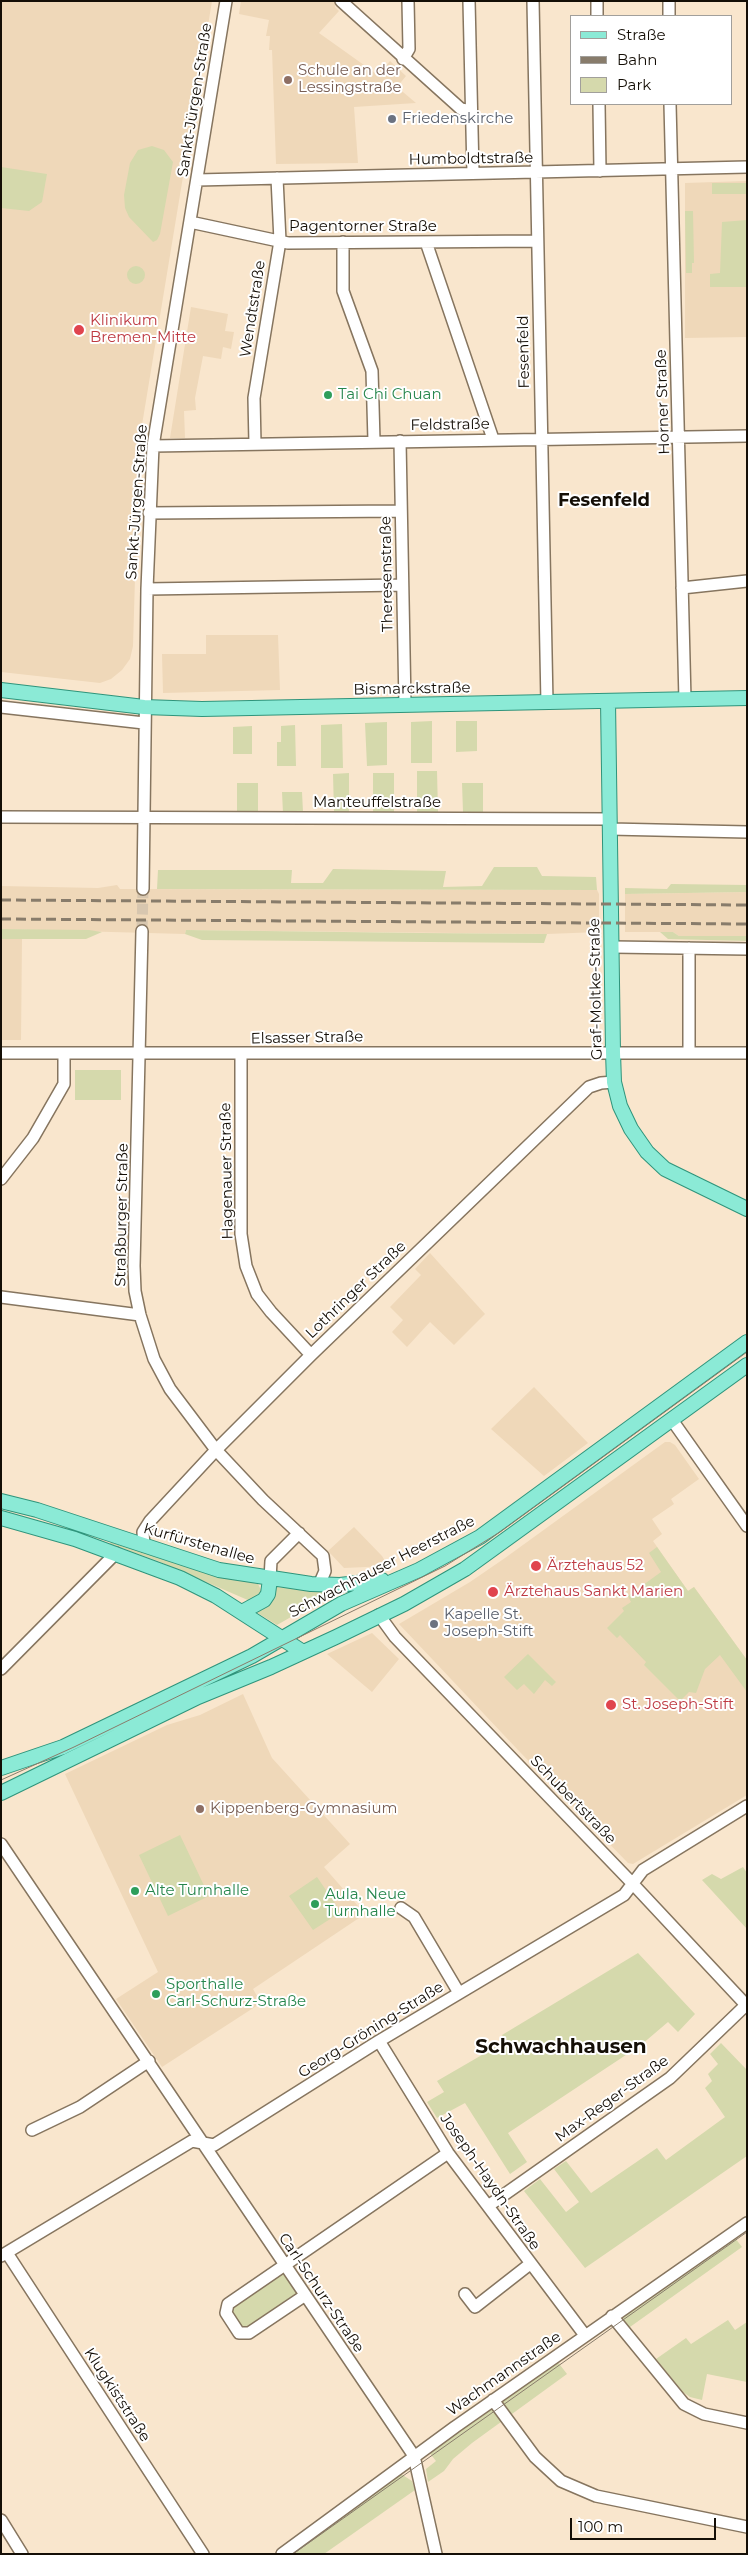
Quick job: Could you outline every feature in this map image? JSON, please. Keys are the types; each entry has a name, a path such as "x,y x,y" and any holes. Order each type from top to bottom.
{"main road":[{"name":"Bismarckstraße","path":"1,690 144,707 204,709 747,698"},
{"name":"Graf-Moltke-Straße","path":"608,701 613,1052 614,1082 620,1106 631,1129 647,1152 673,1174 747,1210"},
{"name":"Schwachhauser Heerstraße","path":"1,1768 63,1747 252,1656 342,1604 419,1570 480,1537 747,1342"},
{"path":"1,1792 198,1697 303,1652 379,1615 465,1569 747,1366"},
{"name":"Kurfürstenallee","path":"1,1502 37,1510 219,1570 320,1585 340,1585 380,1579 393,1581"},
{"path":"1,1518 24,1522 116,1553 180,1578 242,1612 303,1652"},
{"path":"242,1612 264,1600 268,1594 270,1579"}],"street":[{"name":"Sankt-Jürgen-Straße","path":"143,890 145,818 144,707 149,513 154,446 226,1"},
{"path":"340,1 461,109 471,111"},
{"path":"403,59 409,49 408,1"},
{"path":"469,1 473,173"},
{"name":"Fesenfeld","path":"533,1 547,703"},
{"path":"597,1 597,15"},
{"path":"669,1 669,15"},
{"path":"599,105 600,171"},
{"name":"Horner Straße","path":"670,105 685,700"},
{"name":"Humboldtstraße","path":"197,180 747,168"},
{"name":"Wendtstraße","path":"255,444 254,398 280,241 277,178"},
{"name":"Pagentorner Straße","path":"190,222 280,241 537,241"},
{"path":"343,242 343,291 372,371 374,441"},
{"path":"426,242 493,439"},
{"name":"Feldstraße","path":"154,446 747,436"},
{"name":"Theresenstraße","path":"400,442 405,705"},
{"path":"149,513 400,511"},
{"path":"682,588 747,581"},
{"path":"147,589 402,585"},
{"path":"56,713 79,699"},
{"path":"1,708 144,723"},
{"name":"Manteuffelstraße","path":"1,817 610,824 747,832"},
{"name":"Straßburger Straße","path":"142,931 134,1266 135,1291 140,1315 154,1358 170,1389 216,1450 263,1500 322,1556 325,1571 320,1585"},
{"path":"613,947 747,950"},
{"path":"689,948 689,1052"},
{"name":"Elsasser Straße","path":"1,1053 747,1053"},
{"path":"1,1179 33,1138 64,1084 64,1054"},
{"name":"Hagenauer Straße","path":"241,1054 241,1234 246,1266 257,1294 311,1355"},
{"name":"Lothringer Straße","path":"144,1546 143,1532 150,1521 216,1450 311,1355 589,1087 614,1082"},
{"path":"1,1297 140,1315"},
{"path":"672,1420 747,1526"},
{"path":"270,1579 271,1561 299,1533"},
{"path":"1,1669 116,1553"},
{"name":"Schubertstraße","path":"379,1615 394,1637 632,1883 746,2006"},
{"name":"Georg-Gröning-Straße","path":"4,2254 192,2141 214,2145 379,2041 624,1895 643,1870 747,1806"},
{"name":"Carl-Schurz-Straße","path":"1,1844 204,2143 283,2265 414,2456 436,2554"},
{"path":"401,1908 414,1917 459,1993"},
{"name":"Max-Reger-Straße","path":"488,2206 670,2078 746,2006"},
{"name":"Joseph-Haydn-Straße","path":"379,2041 448,2153 584,2334"},
{"path":"32,2130 80,2107 149,2061"},
{"path":"304,2296 249,2332 239,2333 226,2313 228,2304 448,2153"},
{"name":"Wachmannstraße","path":"282,2554 584,2334 747,2222"},
{"name":"Klugkiststraße","path":"4,2254 203,2554"},
{"path":"465,2294 475,2307 530,2264"},
{"path":"612,2316 684,2404 704,2414 747,2423"},
{"path":"493,2400 535,2457 561,2481 596,2496 747,2527"},
{"path":"1,2520 22,2554"}],"shaded area":[{"name":"Klinikum Bremen-Mitte","path":"1,1 212,1 139,443 133,646 130,659 122,670 111,679 100,683 1,672"},
{"path":"241,1 335,1 335,7 339,11 319,33 378,75 390,61 406,76 397,87 416,103 354,107 358,163 276,164 272,50 269,50 270,36 266,36 269,20 239,14"},
{"path":"747,181 747,337 685,338 685,183"},
{"path":"191,307 228,314 225,331 234,332 231,349 223,347 221,359 203,356 195,398 196,410 184,411 185,438 170,438"},
{"path":"206,635 278,635 280,690 163,693 162,654 206,654"},
{"path":"117,885 120,889 597,890 599,894 599,932 547,934 186,930 185,934 1,929 1,886 98,888"},
{"path":"747,892 747,936 679,936 673,932 625,932 625,894"},
{"path":"1,939 22,939 21,1040 1,1040"},
{"path":"430,1253 485,1314 454,1345 430,1322 407,1347 392,1332 403,1320 390,1307 421,1275 415,1269"},
{"path":"534,1387 588,1443 544,1476 491,1429"},
{"name":"St. Joseph-Stift","path":"665,1442 675,1445 699,1479 671,1499 674,1504 652,1519 662,1534 653,1541 688,1591 694,1587 747,1660 747,1795 633,1864 628,1863 399,1624 470,1582"},
{"path":"354,1527 382,1556 388,1566 344,1568 328,1551"},
{"path":"372,1633 399,1659 372,1692 327,1654"},
{"name":"Kippenberg-Gymnasium","path":"243,1694 272,1758 350,1844 324,1867 365,1914 253,1989 261,2003 162,2067 116,1999 158,1972 65,1774 167,1725 200,1715"}],"green space":[{"path":"152,146 164,150 173,162 160,234 157,240 153,242 129,217 125,208 124,195 130,163 138,150"},
{"path":"1,167 47,174 42,202 29,211 1,208"},
{"path":"712,183 747,183 747,194 712,194"},
{"path":"685,211 693,211 694,263 692,263 692,273 686,273"},
{"path":"747,220 747,287 710,287 710,274 720,273 722,222"},
{"path":"136,266 142,269 145,275 142,281 136,284 130,281 127,275 130,269"},
{"path":"432,721 432,763 411,763 411,722"},
{"path":"456,721 477,721 477,751 456,752"},
{"path":"387,722 387,765 367,766 365,723"},
{"path":"342,724 343,768 321,768 321,725"},
{"path":"295,725 296,766 277,766 277,742 281,742 281,726"},
{"path":"252,726 252,754 233,754 233,727"},
{"path":"417,771 437,771 438,812 417,812"},
{"path":"349,773 349,812 334,812 333,774"},
{"path":"373,773 394,773 394,812 373,812"},
{"path":"237,783 258,783 258,813 237,813"},
{"path":"462,783 483,783 483,812 463,812"},
{"path":"282,792 302,792 303,812 283,813"},
{"path":"494,867 537,867 542,876 596,877 597,890 157,889 158,870 292,870 291,883 323,883 333,869 446,871 443,887 482,886"},
{"path":"671,884 747,885 747,892 625,894 625,888 667,889"},
{"path":"1,929 89,930 102,932 86,939 1,939"},
{"path":"186,930 547,934 544,943 202,940 185,934"},
{"path":"660,932 673,932 679,936 747,936 747,941 668,939"},
{"path":"75,1070 121,1070 121,1100 75,1100"},
{"path":"111,1542 213,1574 258,1584 262,1592 260,1596 250,1601 158,1561 110,1544"},
{"path":"657,1547 688,1591 694,1587 747,1660 747,1692 720,1655 705,1669 696,1693 689,1692 680,1701 644,1665 646,1662 620,1635 617,1638 607,1628 624,1611 622,1608 631,1602 628,1596 661,1572 649,1553"},
{"path":"274,1587 338,1590 277,1625 253,1610"},
{"path":"528,1654 556,1682 552,1686 545,1680 534,1694 524,1684 517,1690 504,1677"},
{"path":"180,1835 209,1896 168,1916 139,1855"},
{"path":"743,1867 747,1873 747,1929 702,1880 712,1874 721,1879"},
{"name":"Aula, Neue Turnhalle","path":"317,1877 341,1912 313,1930 289,1896"},
{"path":"638,1953 695,2014 678,2032 668,2022 641,2045 508,2133 527,2162 510,2174 465,2103 437,2118 427,2102 444,2092 437,2081 506,2041 502,2035"},
{"path":"721,2043 747,2070 747,2156 585,2268 524,2191 540,2179 566,2212 579,2202 554,2169 566,2161 591,2193 657,2148 666,2160 725,2117 705,2088 712,2081 708,2074 718,2064 710,2054"},
{"path":"735,2238 742,2247 630,2327 626,2326 623,2318 626,2314"},
{"path":"278,2273 285,2273 297,2291 297,2296 252,2327 244,2328 237,2326 231,2317 233,2303"},
{"path":"728,2320 735,2330 747,2322 747,2382 707,2374 702,2400 690,2397 683,2392 656,2359 686,2338 691,2344"},
{"path":"557,2361 567,2374 472,2443 453,2459 444,2471 428,2482 426,2469 436,2461 428,2451 477,2420"},
{"path":"401,2474 412,2481 415,2490 324,2554 289,2554"}],"tunnel":[{"path":"142,931 143,889"}],"tram line":[{"path":"1,1780 74,1747 445,1566 500,1532 747,1352"},
{"path":"293,2554 747,2232"}],"railway":[{"path":"1,900 747,905"},
{"path":"1,919 747,924"}],"place":[{"name":"Schule an der Lessingstraße","path":"288,80"},
{"name":"Friedenskirche","path":"392,119"},
{"name":"Klinikum Bremen-Mitte","path":"79,330"},
{"name":"Tai Chi Chuan","path":"328,395"},
{"name":"Ärztehaus 52","path":"536,1566"},
{"name":"Ärztehaus Sankt Marien","path":"493,1592"},
{"name":"Kapelle St. Joseph-Stift","path":"434,1624"},
{"name":"St. Joseph-Stift","path":"611,1705"},
{"name":"Kippenberg-Gymnasium","path":"200,1809"},
{"name":"Alte Turnhalle","path":"135,1891"},
{"name":"Aula, Neue Turnhalle","path":"315,1904"},
{"name":"Sporthalle Carl-Schurz-Straße","path":"156,1994"}],"district":[{"name":"Fesenfeld","path":"604,501"},
{"name":"Schwachhausen","path":"561,2047"}]}
